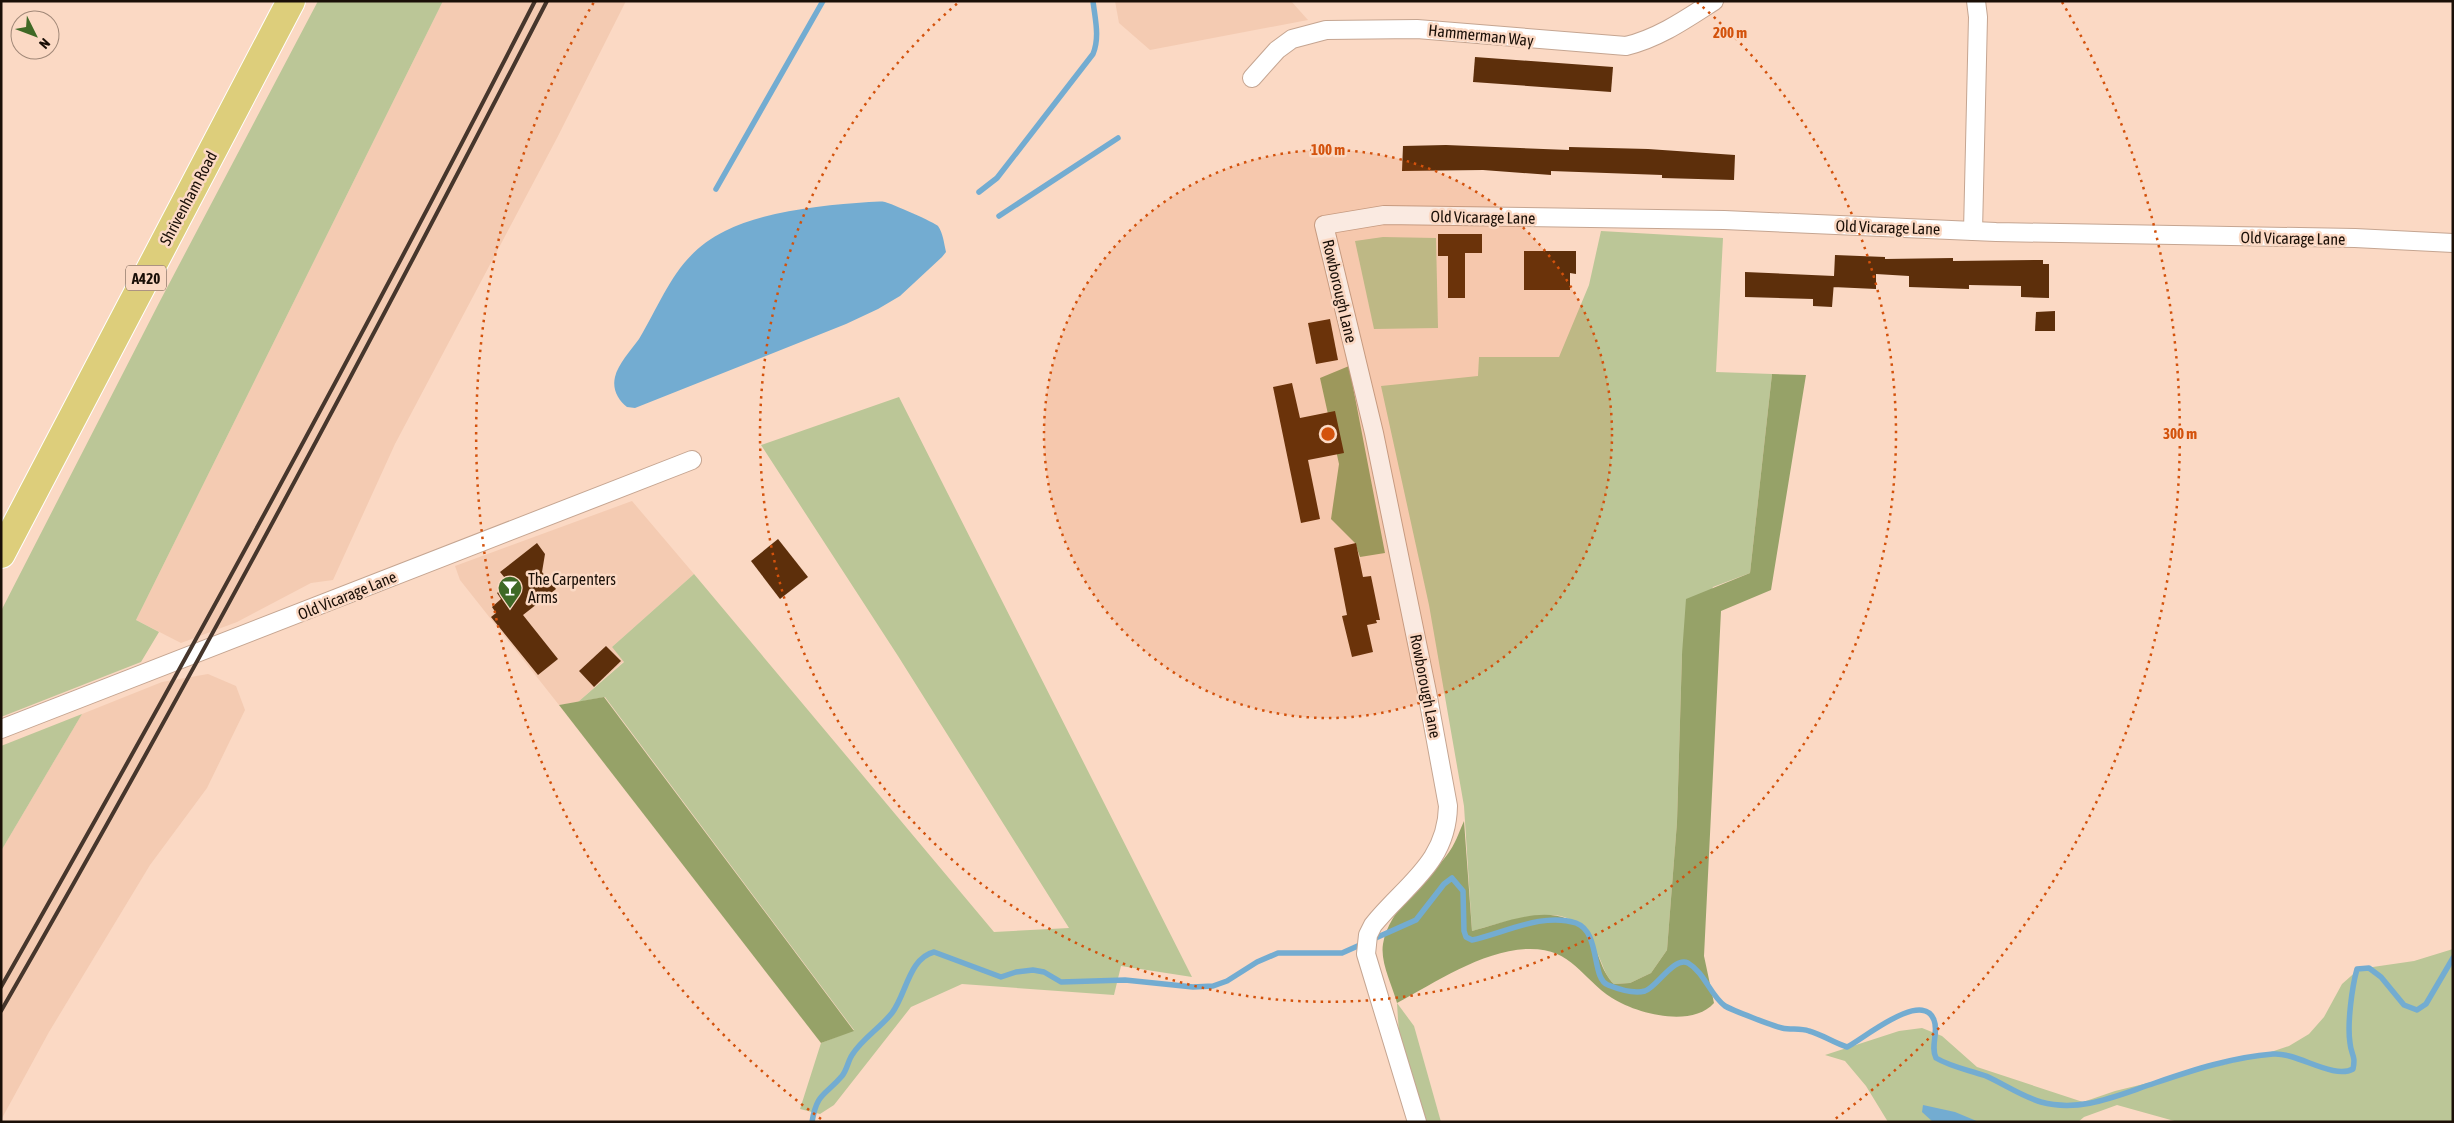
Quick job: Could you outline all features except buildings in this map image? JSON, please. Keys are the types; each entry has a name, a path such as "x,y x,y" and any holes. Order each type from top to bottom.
{"highway":[{"name":"Shrivenham Road","path":"1,554 291,1"}],"street":[{"name":"Hammerman Way","path":"1252,78 1277,50 1292,39 1326,30 1417,29 1626,46 1648,41 1714,1"},
{"path":"1973,231 1978,18 1976,1"},
{"name":"Old Vicarage Lane","path":"1324,225 1384,215 1724,220 1973,231 2355,238 2453,243"},
{"name":"Rowborough Lane","path":"1324,225 1374,433 1429,701 1448,806 1448,825 1435,855 1379,918 1368,935 1366,954 1417,1122"},
{"name":"Old Vicarage Lane","path":"1,729 692,460"}],"shaded area":[{"path":"443,1 626,1 557,138 395,444 333,580 311,583 237,622 181,643 136,620"},
{"path":"1115,1 1291,1 1308,20 1150,50 1119,23"},
{"path":"632,501 694,574 612,647 624,661 578,702 559,705 460,580 455,566"},
{"path":"208,674 236,686 245,710 207,788 150,865 49,1032 1,1120 1,851 82,714 162,682"}],"green space":[{"path":"318,1 443,1 136,620 159,632 141,662 1,717 1,611 160,301"},
{"path":"1601,231 1723,238 1716,372 1772,374 1750,573 1713,587 1682,654 1677,822 1667,950 1651,973 1630,983 1614,984 1608,977 1596,951 1579,927 1563,917 1551,915 1523,918 1472,931 1464,806 1429,605 1381,386 1478,376 1479,357 1559,357 1589,285"},
{"path":"1383,237 1436,238 1438,328 1374,329 1355,241"},
{"path":"1349,366 1385,553 1360,557 1355,543 1331,519 1339,464 1320,378"},
{"path":"1772,374 1806,375 1771,590 1721,611 1704,956 1714,1003 1704,1011 1679,1017 1664,1016 1635,1009 1612,998 1601,990 1565,958 1542,950 1526,949 1509,951 1475,962 1443,977 1397,1003 1383,958 1383,944 1387,931 1401,907 1450,851 1464,821 1472,931 1532,916 1548,915 1562,917 1575,923 1587,934 1609,979 1614,984 1630,983 1651,973 1667,950 1677,822 1682,654 1686,599 1750,573"},
{"path":"899,397 1192,977 1121,966 1114,995 962,984 911,1007 834,1105 820,1114 800,1109 821,1043 854,1030 605,697 578,702 624,662 612,647 694,574 994,932 1069,928 898,656 761,445"},
{"path":"604,697 854,1031 821,1043 559,705"},
{"path":"82,714 1,851 1,746"},
{"path":"2453,949 2453,1122 2178,1122 2117,1105 2084,1117 2078,1122 1888,1122 1866,1086 1845,1061 1825,1055 1899,1031 1922,1028 1942,1036 1977,1067 2083,1102 2115,1091 2259,1056 2289,1046 2309,1034 2324,1017 2342,984 2359,969 2414,961"},
{"path":"1397,1003 1414,1026 1441,1122 1426,1122 1399,1034"}],"water":[{"path":"885,202 913,213 938,226 946,252 900,296 846,324 635,408 627,407 621,401 616,394 614,386 619,367 639,339 673,278 683,264 708,241 725,231 758,218 814,207"},
{"path":"1923,1105 1955,1112 1979,1122 1933,1122 1922,1112"}],"waterway":[{"path":"716,189 823,1"},
{"path":"979,192 997,178 1093,54 1097,35 1093,1"},
{"path":"999,216 1118,138"},
{"path":"812,1122 816,1105 822,1095 842,1076 856,1049 892,1013 913,969 926,956 934,952 1001,977 1016,972 1033,970 1044,972 1061,982 1125,980 1193,987 1213,986 1227,981 1257,962 1278,953 1342,953 1416,920 1444,884 1452,878 1463,891 1464,931 1466,937 1472,940 1537,922 1563,920 1576,923 1584,928 1589,936 1593,945 1599,974 1608,985 1631,991 1645,991 1677,964 1688,963 1699,972 1715,996 1725,1006 1777,1027 1814,1032 1847,1047 1878,1027 1905,1013 1917,1010 1927,1012 1934,1020 1936,1029 1934,1049 1936,1058 1986,1076 2041,1102 2056,1105 2085,1104 2099,1101 2198,1069 2228,1061 2273,1054 2293,1057 2335,1071 2353,1069 2354,1058 2349,1026 2357,969 2369,968 2381,977 2404,1005 2417,1010 2426,1004 2453,958"}],"railway":[{"path":"1,987 139,743 274,497 406,250 535,1"},
{"path":"1,1011 212,635 415,256 547,1"}],"place":[{"name":"The Carpenters Arms","path":"510,609"}]}
